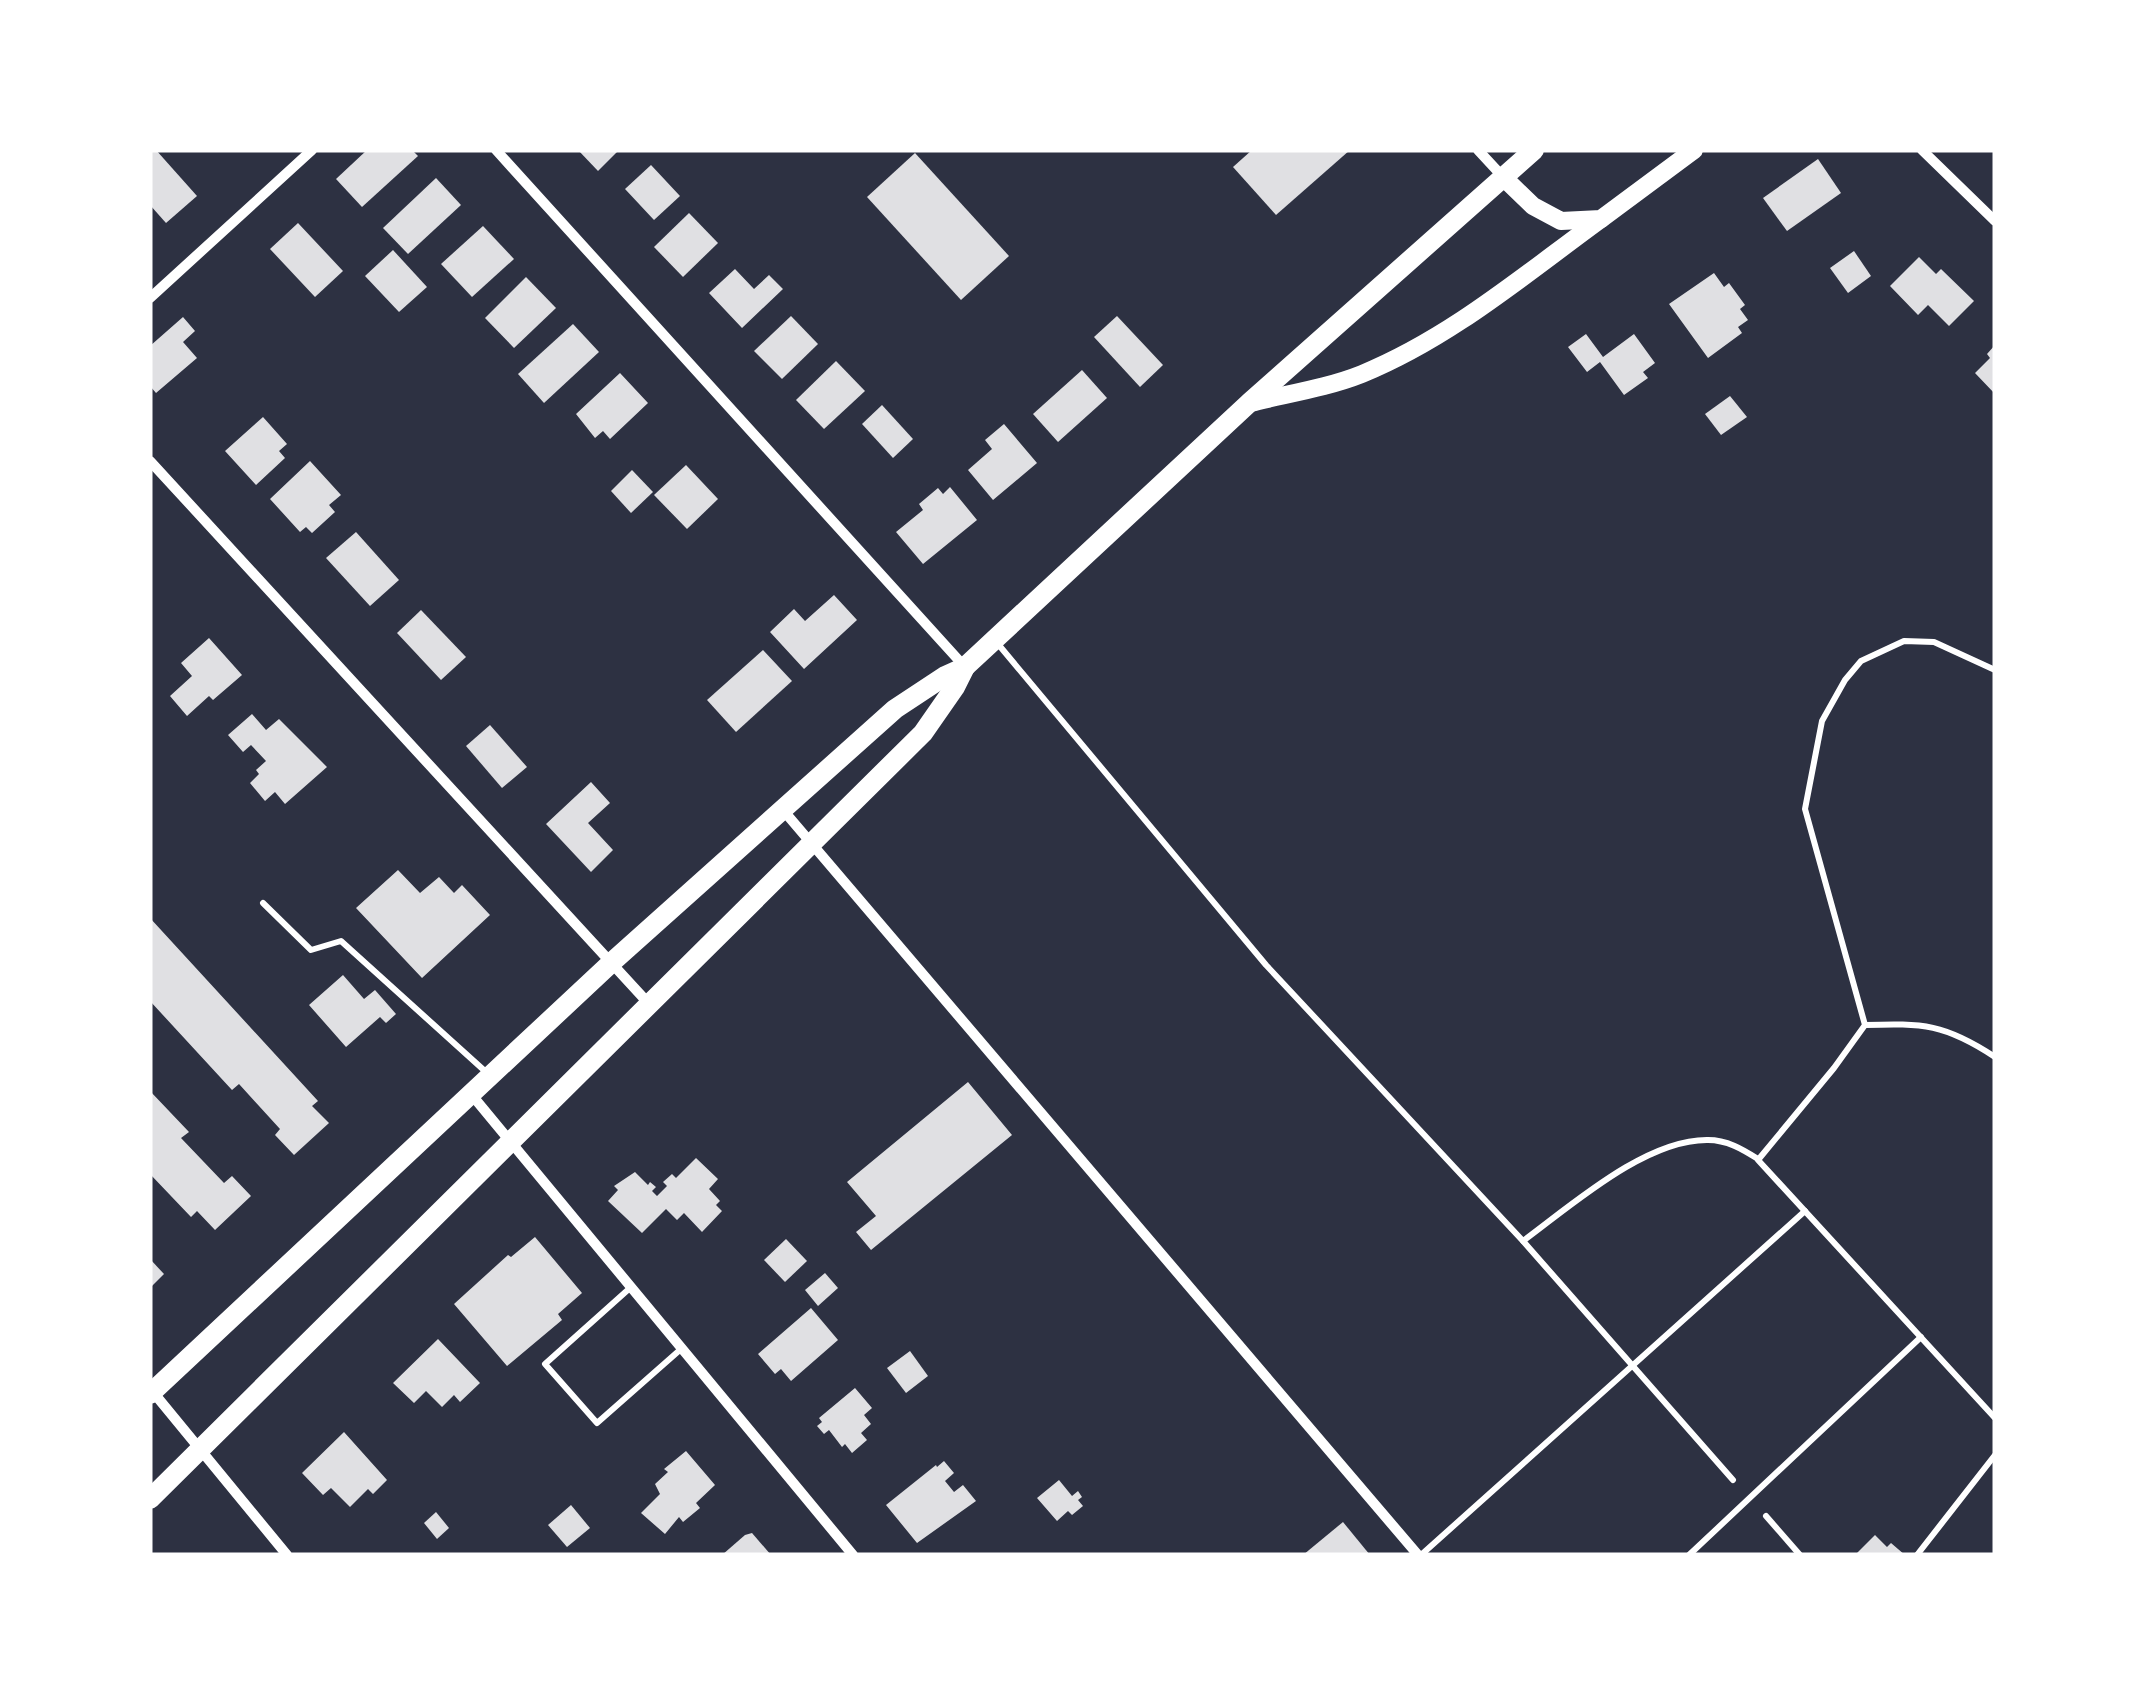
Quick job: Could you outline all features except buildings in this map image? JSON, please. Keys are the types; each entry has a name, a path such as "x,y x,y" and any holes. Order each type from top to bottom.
{"main road":[{"path":"150,1499 923,733 965,667 1249,404 1534,150"},
{"path":"151,1393 611,963 894,709 965,667"}],"street":[{"path":"150,298 312,150"},
{"path":"496,150 965,667"},
{"path":"1478,150 1533,206 1561,221 1601,219"},
{"path":"1249,404 1358,376 1443,334 1694,150"},
{"path":"1922,150 1995,221"},
{"path":"150,461 651,1006"},
{"path":"783,810 1420,1555"},
{"path":"471,1094 853,1555"},
{"path":"151,1393 287,1555"}],"lane":[{"path":"994,640 1266,965 1523,1240 1733,1480"},
{"path":"1865,1025 1805,809 1822,721 1860,661 1904,641 1934,642 1995,670"},
{"path":"263,902 311,950 341,940 491,1076"},
{"path":"1865,1025 1918,1023 1954,1032 1995,1057"},
{"path":"1758,1160 1865,1025"},
{"path":"1523,1240 1640,1160 1681,1142 1710,1140 1738,1146 1758,1160 1995,1418"},
{"path":"1420,1555 1806,1211"},
{"path":"630,1288 545,1364 597,1423 681,1349"},
{"path":"1688,1555 1921,1337"},
{"path":"1917,1555 1995,1455"},
{"path":"1766,1516 1800,1555"}]}
